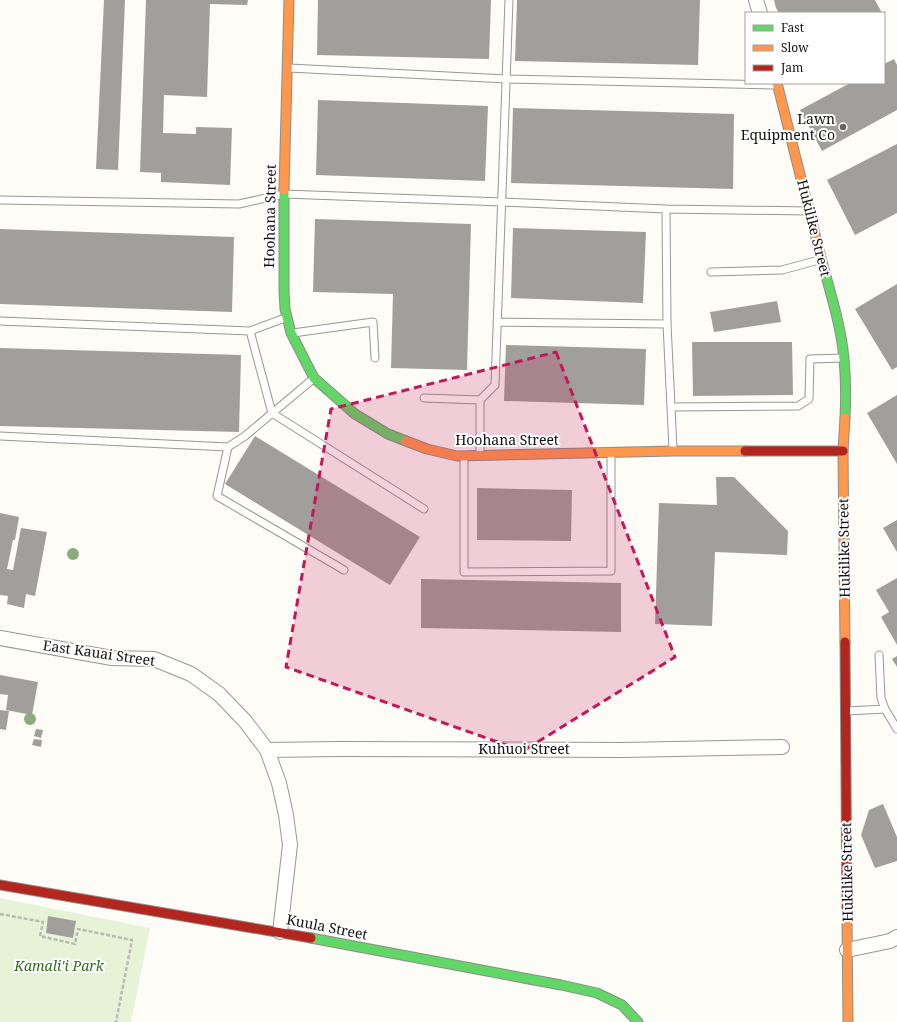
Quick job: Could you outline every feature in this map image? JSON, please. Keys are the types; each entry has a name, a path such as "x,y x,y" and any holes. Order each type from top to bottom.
{"street":[{"name":"Hoohana Street","path":"289,0 284,194 284,291 287,318 291,333 314,378 355,414 388,434 427,449 457,456 673,452 843,451"},
{"path":"756,0 760,12"},
{"name":"Hukilike Street","path":"777,84 822,260 844,358 846,394 843,451 848,1022"},
{"name":"East Kauai Street","path":"0,638 112,658 154,659 191,674 219,694 245,721 267,750 279,783 286,815 290,845 280,932"},
{"name":"Kuhuoi Street","path":"267,750 623,750 782,747"},
{"name":"Kuula Street","path":"0,885 280,932 561,985 597,993 622,1005 638,1022"},
{"path":"847,950 890,941 897,937"}],"lane":[{"path":"480,455 480,400 495,384 510,0"},
{"path":"287,68 507,79 745,83"},
{"path":"0,200 239,204 284,194 666,209 809,211"},
{"path":"666,209 667,324 673,452"},
{"path":"711,272 782,270 822,260"},
{"path":"0,321 250,331 287,318"},
{"path":"291,333 373,322 375,358"},
{"path":"497,322 667,324"},
{"path":"250,331 272,413 424,509"},
{"path":"672,407 798,406 809,399 810,359 844,358"},
{"path":"0,436 228,447 245,436 314,378"},
{"path":"424,398 480,400"},
{"path":"228,447 217,496 344,570"},
{"path":"464,456 464,572 611,571 611,453"},
{"path":"879,655 881,698 885,709 897,729"},
{"path":"845,711 885,709"}],"path":[{"path":"0,914 43,922 40,936 76,944 78,929 132,940 116,1022"}],"highlighted area":[{"path":"556,352 675,657 523,751 286,667 331,409"}],"green space":[{"name":"Kamali'i Park","path":"0,898 150,928 131,1022 0,1022"}],"building":[{"path":"104,0 125,0 118,170 96,169"},
{"path":"146,0 248,0 247,5 210,4 207,97 164,95 163,133 196,134 196,127 232,128 230,185 161,182 161,173 140,172"},
{"path":"318,0 491,0 489,59 317,55"},
{"path":"517,0 700,0 698,65 515,61"},
{"path":"774,0 875,0 881,12 778,12"},
{"path":"894,59 897,65 897,110 822,151 800,110 848,84 885,84 885,64"},
{"path":"318,100 488,106 485,181 316,175"},
{"path":"513,108 734,114 733,189 511,183"},
{"path":"897,144 897,213 855,235 827,180"},
{"path":"315,219 471,224 467,370 391,368 393,294 313,292"},
{"path":"513,228 646,232 643,303 511,298"},
{"path":"0,229 234,237 232,312 0,304"},
{"path":"897,284 897,367 892,370 855,309"},
{"path":"777,301 781,322 714,332 710,312"},
{"path":"692,342 792,342 793,395 693,396"},
{"path":"506,345 646,349 644,405 504,401"},
{"path":"0,348 241,355 239,432 0,426"},
{"path":"897,395 897,464 867,413"},
{"path":"255,436 420,537 390,585 225,484"},
{"path":"716,477 734,477 788,531 787,555 715,552 712,626 655,624 659,503 717,505"},
{"path":"477,488 572,490 571,541 477,540"},
{"path":"0,513 19,517 15,540 13,540 7,569 13,570 21,528 47,532 35,596 26,594 24,608 7,604 8,596 0,595"},
{"path":"897,520 897,552 883,528"},
{"path":"897,578 897,645 881,617 889,612 876,590"},
{"path":"421,579 621,583 621,632 421,628"},
{"path":"897,656 897,667 892,659"},
{"path":"0,675 38,682 32,715 6,710 8,695 0,694"},
{"path":"0,710 9,711 6,730 0,729"},
{"path":"36,729 43,730 41,738 34,736"},
{"path":"34,739 42,740 41,747 32,745"},
{"path":"883,804 897,837 897,861 875,868 861,835 869,810"},
{"path":"48,916 76,921 73,938 46,933"}],"traffic: fast":[{"path":"284,190 284,291 285,309 291,333 314,378 355,414 388,434 406,441"},
{"path":"820,254 834,306 842,346 845,366 845,418"},
{"path":"311,938 597,993 622,1005 638,1022"}],"traffic: slow":[{"path":"284,190 289,0"},
{"path":"777,84 820,254"},
{"path":"845,418 843,451 845,642"},
{"path":"406,441 427,449 457,456 673,451 745,451"},
{"path":"847,917 848,1022"}],"traffic: jam":[{"path":"745,451 843,451"},
{"path":"845,642 847,917"},
{"path":"0,885 311,938"}],"place":[{"name":"Lawn Equipment Co","path":"843,127"}]}
